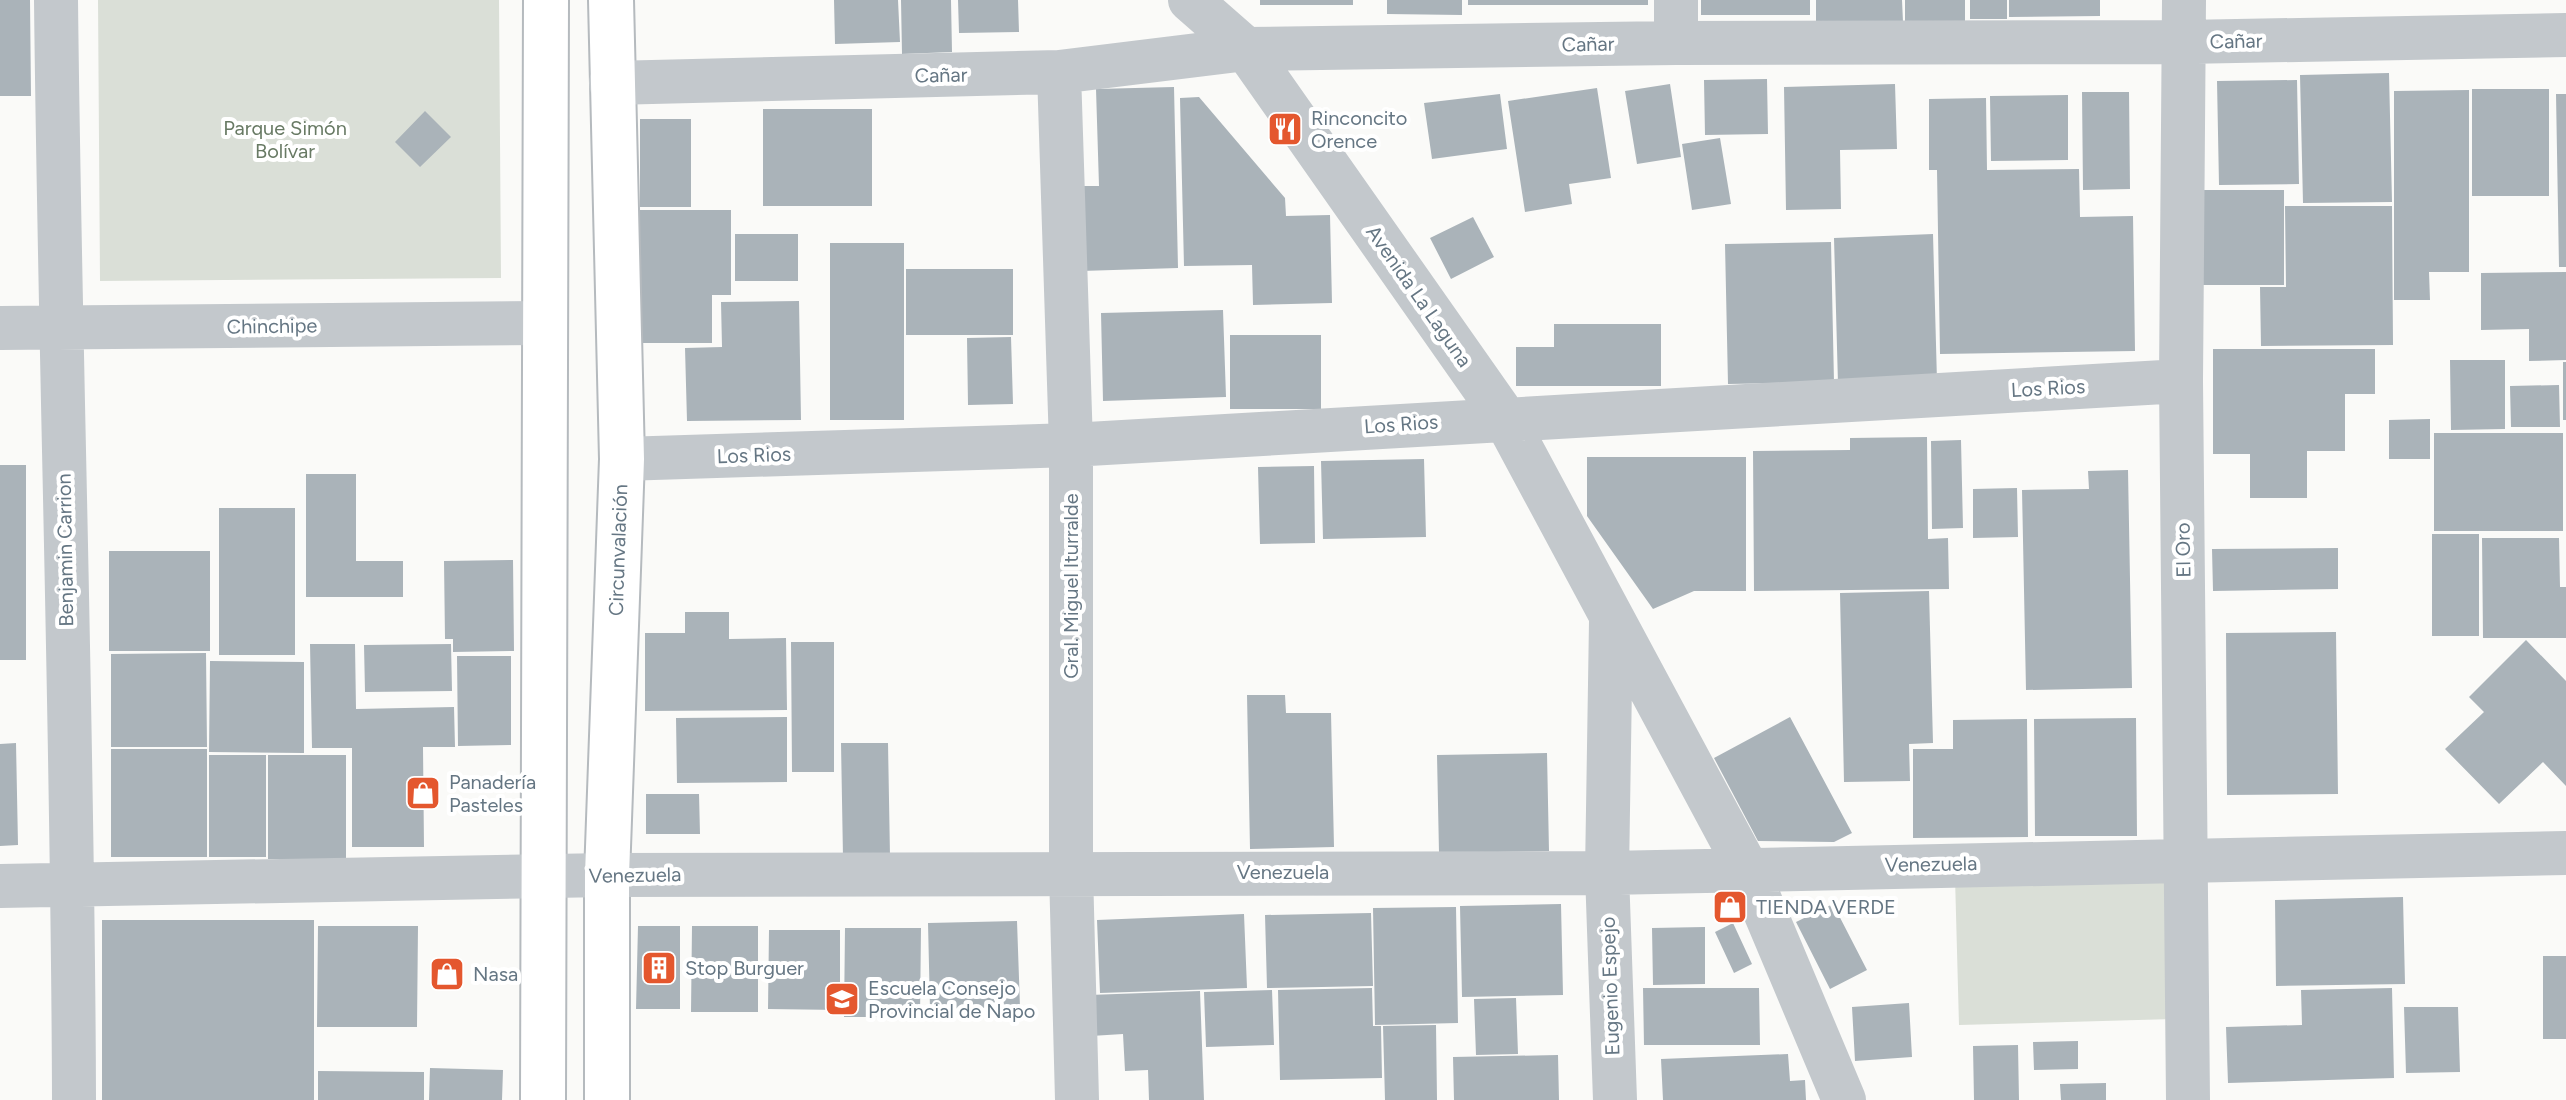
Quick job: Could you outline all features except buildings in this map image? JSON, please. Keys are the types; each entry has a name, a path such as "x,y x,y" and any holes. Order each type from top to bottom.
{"main road":[{"path":"543,1100 546,0"},
{"name":"Circunvalación","path":"607,1100 607,875 622,459 611,0"}],"street":[{"name":"Benjamin Carrion","path":"56,0 60,328 74,885 74,1100"},
{"name":"Avenida La Laguna","path":"1190,0 1246,49 1505,418 1746,867 1844,1100"},
{"path":"1676,0 1676,43"},
{"name":"Cañar","path":"611,83 1059,72 1246,49 1676,43 2184,21 2566,35"},
{"name":"El Oro","path":"2184,21 2181,381 2188,1100"},
{"name":"Gral. Miguel Iturralde","path":"1059,72 1071,445 1071,871 1077,1100"},
{"name":"Chinchipe","path":"0,328 544,323"},
{"name":"Los Rios","path":"622,459 1071,445 2181,381"},
{"name":"Avenida La Laguna","path":"1607,873 1611,619"},
{"name":"Venezuela","path":"0,886 607,875 1071,871 1607,873 1746,867 2566,853"},
{"name":"Eugenio Espejo","path":"1607,873 1615,1100"}],"green space":[{"name":"Parque Simón Bolívar","path":"98,0 499,0 501,278 100,281"},
{"path":"2169,871 2173,1019 1959,1025 1955,877"}],"place":[{"name":"Rinconcito Orence","path":"1285,129"},
{"name":"Panadería Pasteles","path":"423,793"},
{"name":"TIENDA VERDE","path":"1730,907"},
{"name":"Stop Burguer","path":"659,968"},
{"name":"Nasa","path":"447,974"},
{"name":"Escuela Consejo Provincial de Napo","path":"842,999"}]}
